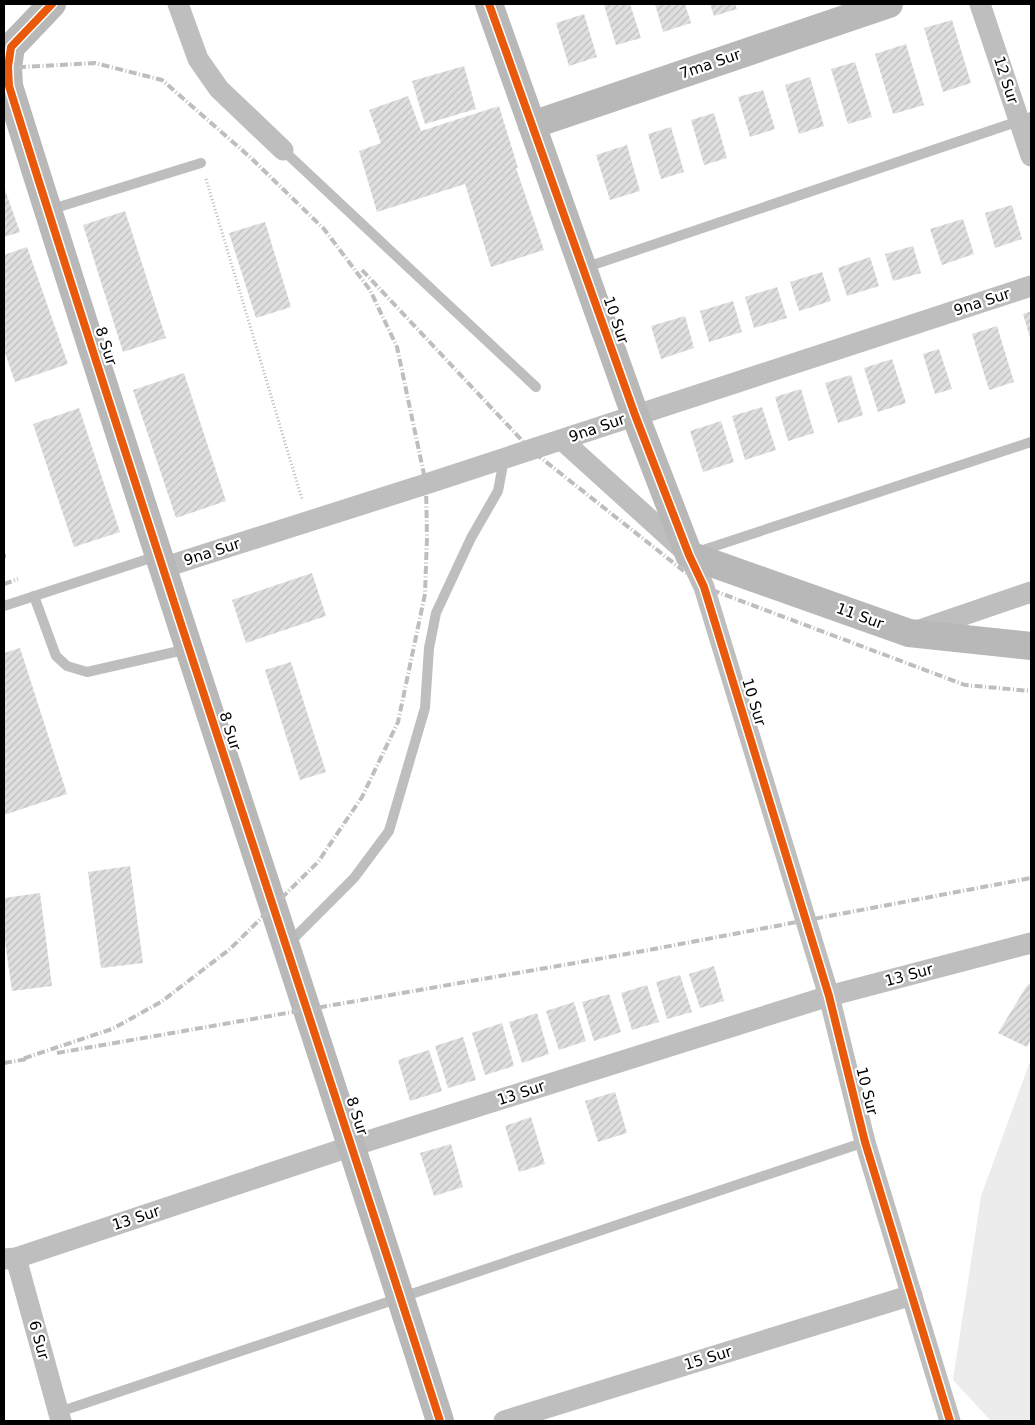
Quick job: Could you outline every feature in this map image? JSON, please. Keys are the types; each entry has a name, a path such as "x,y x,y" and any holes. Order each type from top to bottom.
{"street":[{"path":"7,48 52,4"},
{"path":"178,4 198,59 219,89 283,150"},
{"name":"10 Sur","path":"489,4 635,415 689,555 704,587 829,996 865,1142 950,1421"},
{"name":"7ma Sur","path":"532,125 889,4"},
{"name":"12 Sur","path":"980,4 1025,118 1031,156"},
{"name":"8 Sur","path":"7,48 10,86 48,211 440,1421"},
{"name":"9na Sur","path":"161,562 309,521 1031,286"},
{"path":"562,440 689,555"},
{"name":"11 Sur","path":"689,555 909,633"},
{"path":"909,633 1031,592"},
{"path":"909,633 1031,646"},
{"name":"13 Sur","path":"10,1259 352,1146 829,996 1031,943"},
{"name":"6 Sur","path":"10,1259 60,1417"},
{"name":"15 Sur","path":"504,1421 912,1295"}],"lane":[{"path":"583,269 1025,118"},
{"path":"283,150 536,388"},
{"path":"48,211 201,164"},
{"path":"689,555 1031,442"},
{"path":"286,946 354,878 389,831 425,708 429,648 436,613 471,538 498,491 504,459"},
{"path":"4,606 34,596 161,562"},
{"path":"34,596 56,656 67,666 87,672 189,648"},
{"path":"60,1417 400,1297 865,1142"}],"path":[{"path":"201,164 309,521"}],"shaded area":[{"path":"1031,1060 1031,1421 991,1421 953,1380 981,1196"}],"building":[{"path":"630,4 641,38 616,45 604,5"},
{"path":"655,4 685,4 691,23 663,32"},
{"path":"710,4 735,4 737,9 714,16"},
{"path":"584,14 597,57 569,66 556,23"},
{"path":"952,20 971,83 943,92 924,28"},
{"path":"906,44 924,105 893,114 875,54"},
{"path":"855,62 872,117 848,124 831,69"},
{"path":"464,66 476,109 425,124 412,81"},
{"path":"810,77 824,126 799,134 785,85"},
{"path":"763,90 775,129 750,137 738,97"},
{"path":"408,96 421,131 499,106 518,168 516,168 544,250 491,267 465,184 377,212 359,151 381,143 369,110"},
{"path":"714,113 727,158 704,165 691,120"},
{"path":"671,127 684,172 661,179 648,134"},
{"path":"627,145 640,191 610,200 596,155"},
{"path":"4,187 20,232 4,237"},
{"path":"1012,205 1022,239 995,248 985,213"},
{"path":"125,211 166,338 123,352 83,225"},
{"path":"963,219 974,254 942,265 930,229"},
{"path":"265,222 291,307 256,318 229,233"},
{"path":"913,246 921,273 893,281 885,254"},
{"path":"27,247 68,364 15,382 4,350 4,255"},
{"path":"870,257 879,286 847,296 838,268"},
{"path":"822,272 831,301 799,311 790,282"},
{"path":"777,287 787,318 754,328 745,297"},
{"path":"733,301 742,332 709,342 700,311"},
{"path":"1031,311 1031,341 1023,314"},
{"path":"685,316 694,348 661,359 651,326"},
{"path":"997,326 1014,382 989,390 972,334"},
{"path":"939,349 952,389 935,394 923,354"},
{"path":"892,359 906,403 878,412 864,368"},
{"path":"184,373 226,501 176,518 133,390"},
{"path":"851,375 863,415 838,423 825,383"},
{"path":"801,389 814,433 788,441 775,397"},
{"path":"762,407 776,450 745,460 732,416"},
{"path":"79,408 120,532 74,547 33,424"},
{"path":"721,421 734,462 703,472 690,431"},
{"path":"312,573 326,616 246,643 232,600"},
{"path":"20,648 67,794 4,815 4,653"},
{"path":"291,662 326,772 300,780 265,670"},
{"path":"130,866 143,963 101,968 88,872"},
{"path":"40,893 52,986 12,991 4,934 4,898"},
{"path":"714,966 724,1001 700,1008 689,974"},
{"path":"680,975 692,1012 667,1019 656,982"},
{"path":"1031,982 1031,1039 1027,1047 998,1033"},
{"path":"647,985 659,1022 632,1030 621,993"},
{"path":"609,994 621,1032 594,1041 582,1002"},
{"path":"574,1002 586,1041 559,1050 546,1011"},
{"path":"537,1013 549,1054 522,1063 509,1022"},
{"path":"502,1023 514,1066 485,1075 472,1033"},
{"path":"463,1037 476,1080 448,1088 435,1046"},
{"path":"429,1050 442,1091 410,1101 398,1060"},
{"path":"615,1092 627,1133 598,1142 585,1101"},
{"path":"531,1117 545,1164 519,1172 505,1126"},
{"path":"451,1144 463,1187 434,1196 420,1153"}],"railway":[{"path":"4,68 95,63 162,80 250,157 324,229 370,290 397,347 426,484 427,537 425,594 398,722 362,797 318,862 230,949 161,1002 112,1029 22,1059"},
{"path":"362,270 531,450 704,587 965,685 1031,691"},
{"path":"4,584 18,579"},
{"path":"57,1053 638,952 1031,878"},
{"path":"4,1063 27,1059"}],"cycle path":[{"path":"52,4 11,47 8,67 9,86 115,421 440,1421"},
{"path":"489,4 635,415 689,555 704,587 829,996 865,1142 950,1421"}]}
